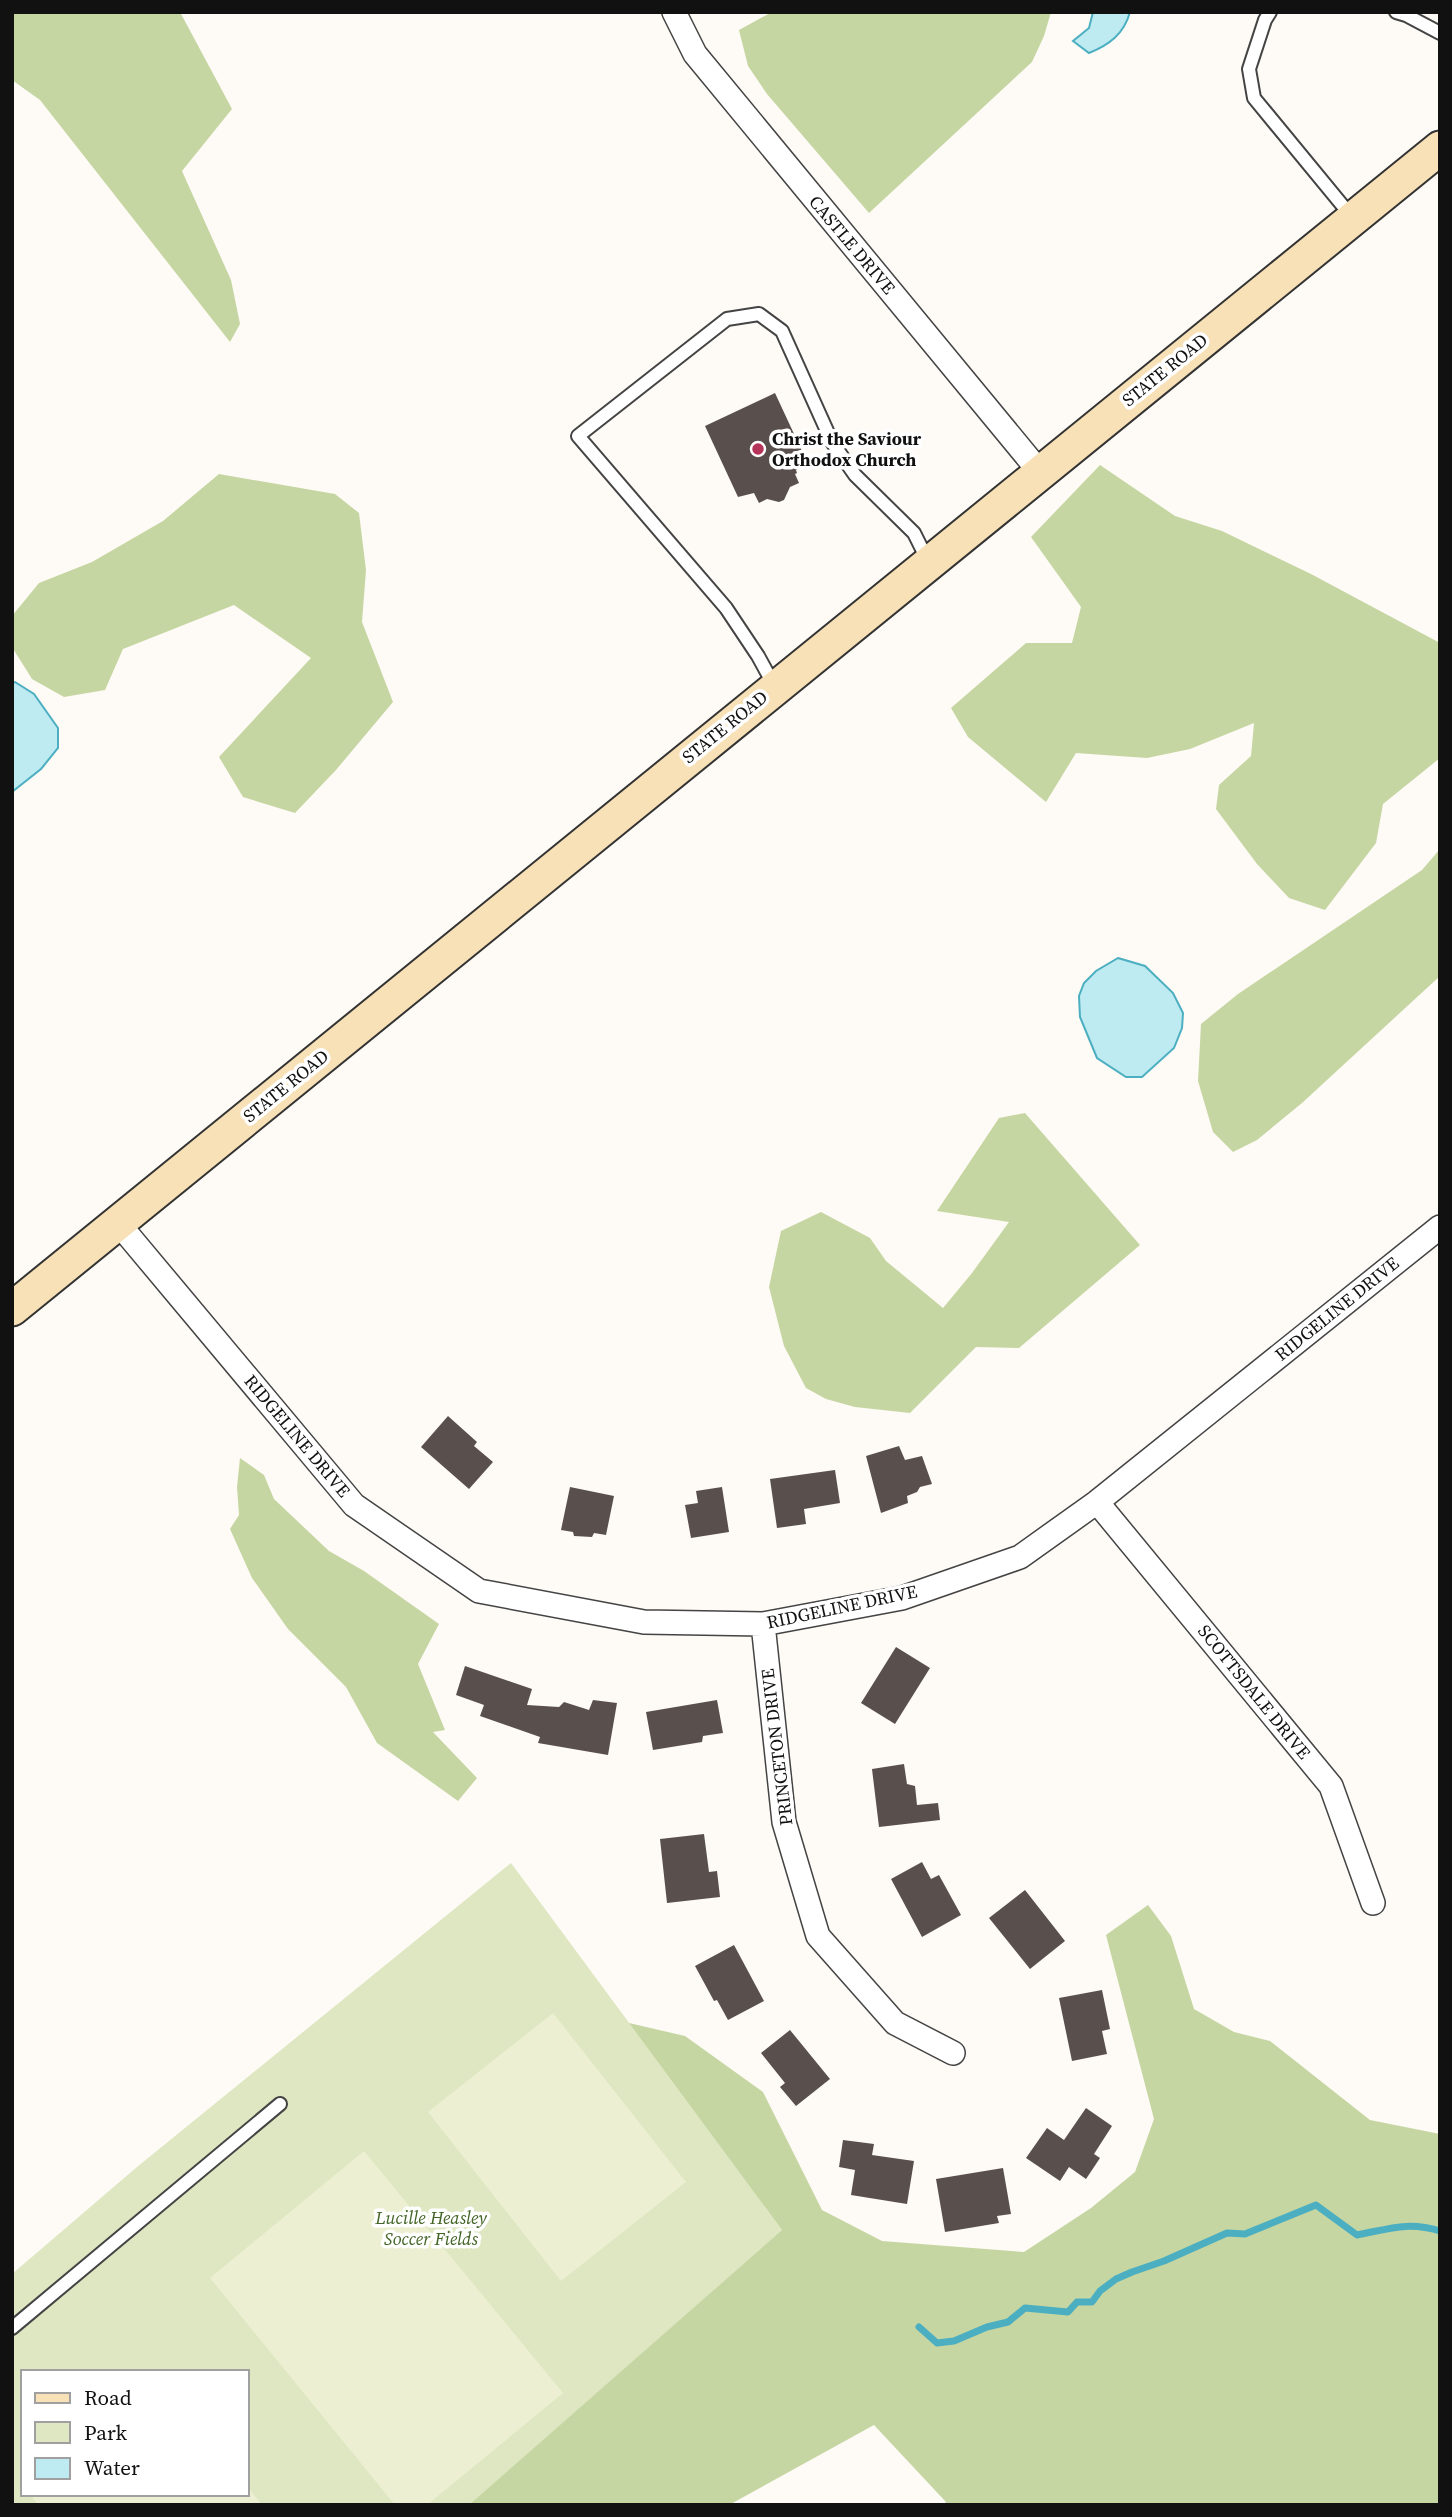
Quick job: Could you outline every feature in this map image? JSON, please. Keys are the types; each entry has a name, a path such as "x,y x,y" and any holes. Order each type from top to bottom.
{"main road":[{"name":"STATE ROAD","path":"12,1309 1039,471 1440,148"}],"street":[{"name":"CASTLE DRIVE","path":"674,12 695,54 1039,471"},
{"name":"RIDGELINE DRIVE","path":"118,1223 354,1505 480,1591 644,1622 763,1625 902,1598 1020,1557 1097,1502 1440,1227"},
{"name":"SCOTTSDALE DRIVE","path":"1097,1502 1331,1786 1373,1903"},
{"name":"PRINCETON DRIVE","path":"763,1625 784,1822 818,1936 895,2022 953,2053"}],"lane":[{"path":"1270,12 1249,69 1254,98 1353,218"},
{"path":"1396,12 1440,33"},
{"path":"775,687 726,608 578,436 727,319 759,314 782,331 832,442 855,474 914,533 929,562"},
{"path":"12,2328 280,2104"}],"green space":[{"path":"12,12 180,12 232,109 182,171 231,280 240,324 230,342 40,100 12,80"},
{"path":"772,12 1051,12 1032,62 869,213 767,94 748,66 739,30"},
{"path":"1100,465 1175,516 1222,531 1311,574 1440,643 1440,758 1383,804 1376,843 1325,910 1289,898 1257,864 1216,809 1219,785 1251,756 1254,723 1190,749 1147,758 1076,753 1046,802 968,737 951,708 1026,643 1072,643 1081,607 1031,537"},
{"path":"219,474 335,494 359,513 366,570 362,622 393,702 336,770 295,813 243,797 219,757 311,658 234,605 123,649 105,690 64,697 32,679 12,647 12,616 39,583 92,562 163,521"},
{"path":"1440,849 1440,976 1302,1103 1257,1140 1233,1152 1213,1132 1198,1081 1201,1024 1238,994 1422,870"},
{"path":"1025,1113 1140,1245 1019,1348 976,1347 910,1413 855,1407 826,1399 806,1388 784,1346 769,1287 781,1231 821,1212 870,1238 886,1261 943,1308 1009,1222 937,1211 999,1118"},
{"path":"240,1458 264,1475 274,1499 329,1551 364,1571 439,1624 418,1664 445,1730 433,1732 477,1778 458,1801 377,1743 346,1687 288,1629 252,1578 230,1529 239,1515 237,1487"},
{"name":"Lucille Heasley Soccer Fields","path":"511,1863 782,2230 470,2505 12,2505 12,2274 137,2167"},
{"path":"1148,1905 1171,1936 1194,2009 1234,2032 1270,2041 1370,2120 1440,2134 1440,2505 943,2505 946,2502 874,2425 729,2505 469,2505 782,2230 629,2023 685,2036 763,2092 822,2210 882,2241 1024,2252 1091,2208 1135,2172 1154,2119 1106,1935"},
{"path":"553,2013 686,2182 561,2281 428,2112"},
{"path":"364,2151 563,2393 427,2505 395,2505 210,2278"},
{"path":"248,2487 262,2505 38,2505 31,2496 248,2496"}],"water":[{"path":"1093,12 1130,12 1124,27 1115,38 1089,53 1073,41 1089,28"},
{"path":"15,682 34,694 58,728 58,748 41,769 12,792 12,683"},
{"path":"1118,958 1145,966 1173,993 1183,1013 1182,1028 1174,1048 1142,1077 1126,1077 1097,1058 1080,1017 1079,996 1084,983 1096,971"}],"building":[{"name":"Christ the Saviour Orthodox Church","path":"775,393 808,464 796,470 799,483 790,487 784,500 779,502 767,499 759,503 754,493 738,497 705,426"},
{"path":"448,1416 477,1442 474,1446 493,1462 469,1489 421,1447"},
{"path":"899,1446 905,1460 922,1456 932,1484 920,1487 917,1492 907,1496 908,1503 881,1513 866,1456"},
{"path":"835,1470 840,1503 804,1509 806,1524 777,1528 770,1479"},
{"path":"570,1487 614,1496 606,1535 594,1533 592,1537 574,1536 573,1532 561,1530"},
{"path":"722,1487 729,1532 691,1538 685,1505 698,1503 696,1491"},
{"path":"896,1647 930,1668 895,1724 861,1703"},
{"path":"465,1666 532,1689 527,1705 559,1707 564,1702 589,1710 593,1700 617,1703 608,1755 538,1743 540,1737 480,1716 484,1705 456,1695"},
{"path":"717,1700 723,1733 703,1736 702,1742 653,1750 646,1712"},
{"path":"904,1764 907,1784 915,1786 917,1805 938,1803 940,1820 879,1827 872,1769"},
{"path":"704,1834 709,1872 717,1871 720,1897 667,1903 660,1839"},
{"path":"922,1862 931,1879 939,1875 961,1915 922,1937 891,1879"},
{"path":"1025,1890 1065,1941 1030,1969 989,1918"},
{"path":"734,1945 764,2001 728,2020 695,1966"},
{"path":"1102,1990 1110,2029 1102,2031 1107,2054 1072,2061 1059,1998"},
{"path":"790,2030 830,2079 796,2106 780,2087 785,2083 761,2053"},
{"path":"1086,2108 1112,2126 1094,2154 1100,2158 1086,2179 1069,2167 1060,2181 1026,2158 1047,2128 1064,2140"},
{"path":"843,2140 874,2144 872,2155 914,2161 907,2204 851,2195 855,2170 839,2167"},
{"path":"1003,2168 1011,2214 997,2216 999,2223 945,2232 936,2179"}],"waterway":[{"path":"919,2327 937,2343 954,2341 987,2327 1008,2322 1025,2308 1068,2312 1077,2302 1092,2302 1100,2291 1116,2279 1132,2272 1227,2233 1245,2234 1316,2205 1357,2235 1408,2226 1440,2231"}],"place":[{"name":"Christ the Saviour Orthodox Church","path":"758,449"}]}
